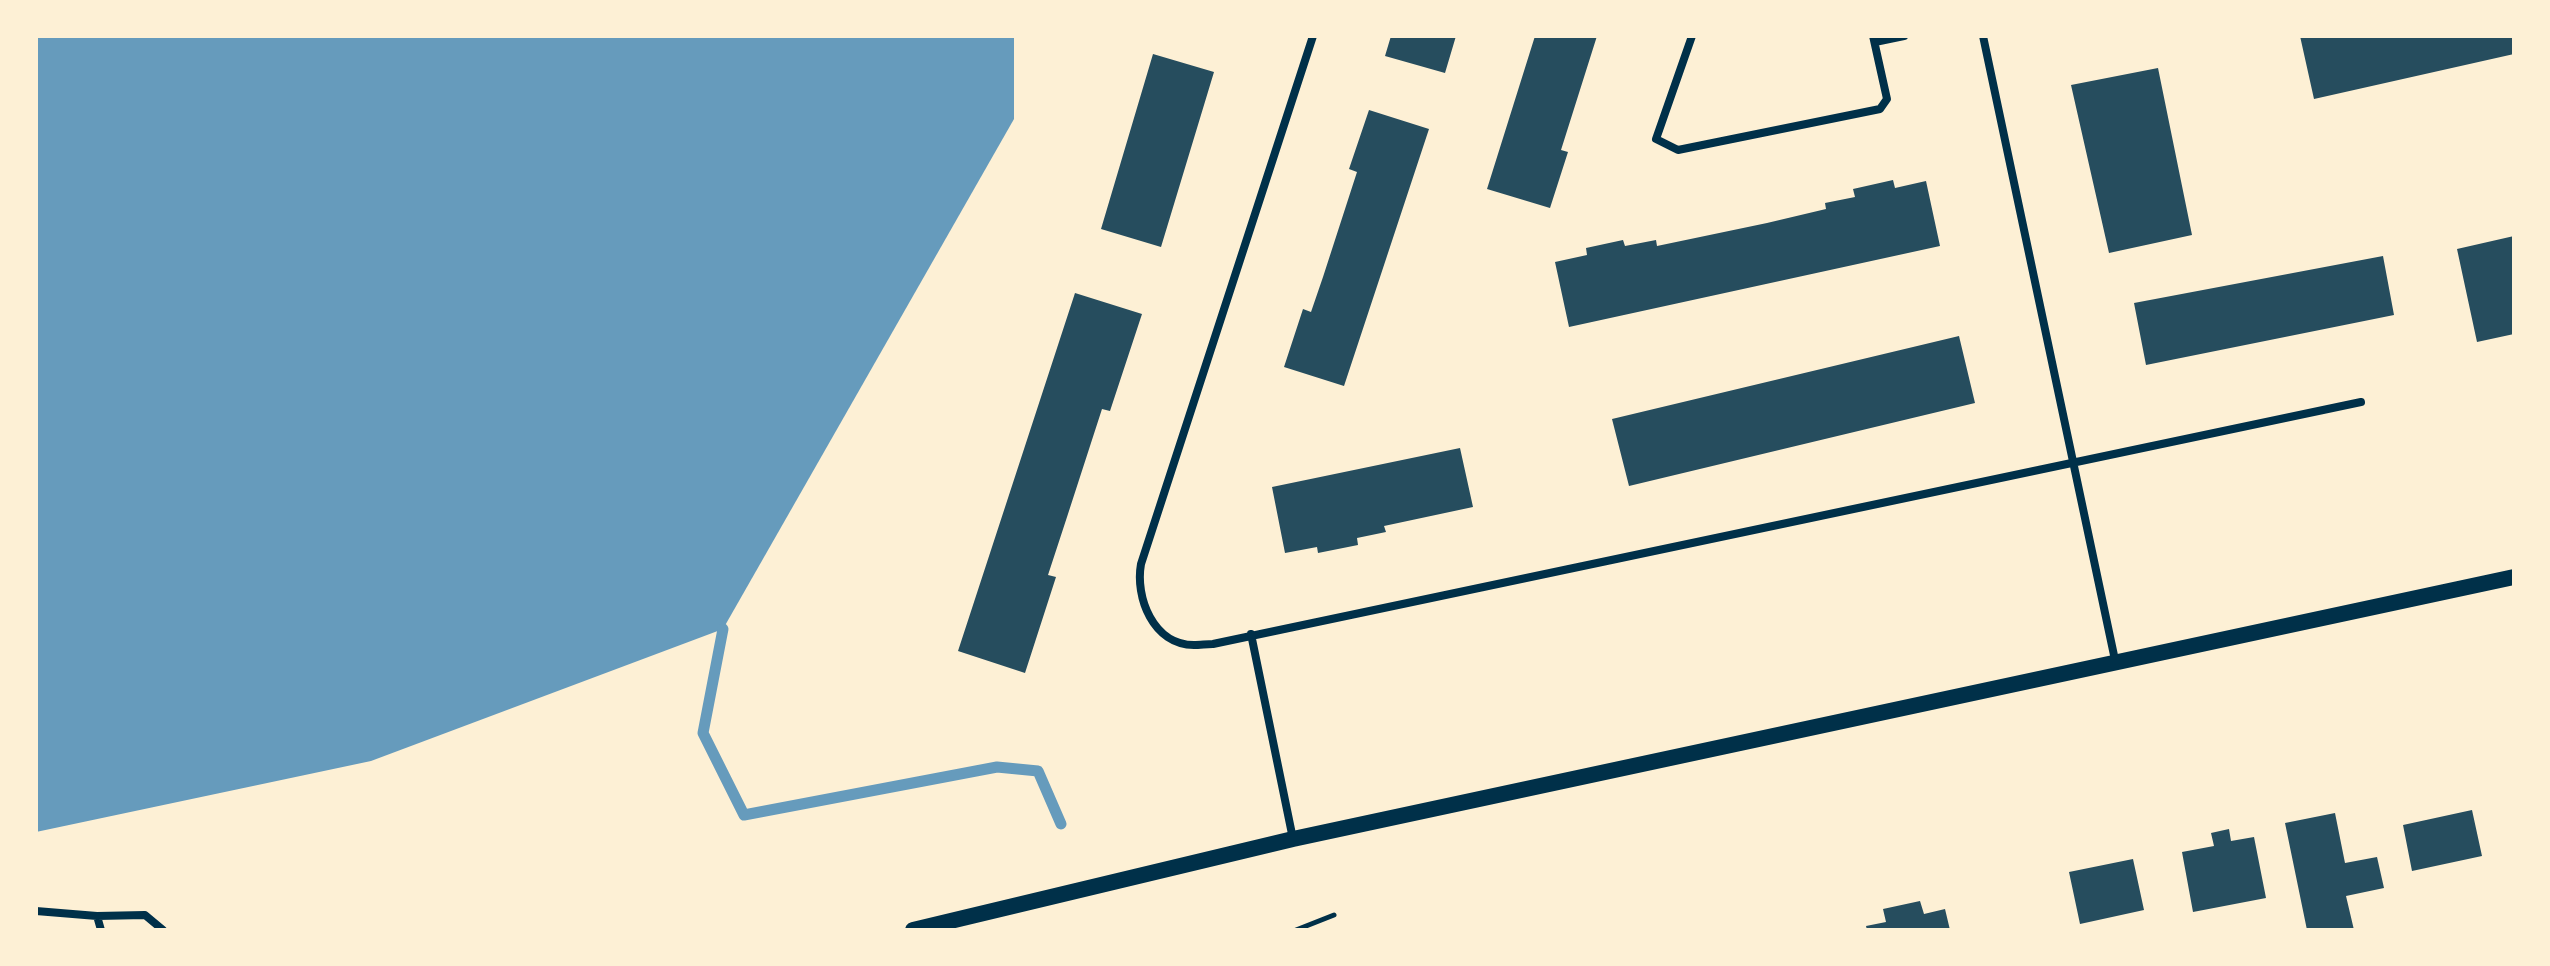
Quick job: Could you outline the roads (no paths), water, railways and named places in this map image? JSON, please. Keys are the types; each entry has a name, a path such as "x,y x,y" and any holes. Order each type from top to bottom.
{"main road":[{"path":"913,930 1293,839 2115,660 2514,577"}],"street":[{"path":"1313,36 1139,575 1142,601 1150,619 1173,639 1193,645 1251,634 2361,402"},
{"path":"1692,36 1685,46 1656,139 1678,150 1880,109 1887,99 1874,39 1904,36"},
{"path":"1983,36 2115,660"},
{"path":"1251,634 1293,839"},
{"path":"36,911 97,916 145,915 163,930"},
{"path":"97,916 101,930"}],"water":[{"path":"36,36 1014,36 1014,119 723,629 371,761 36,832"}],"waterway":[{"path":"723,629 703,733 744,815 997,767 1038,771 1061,824"}]}
